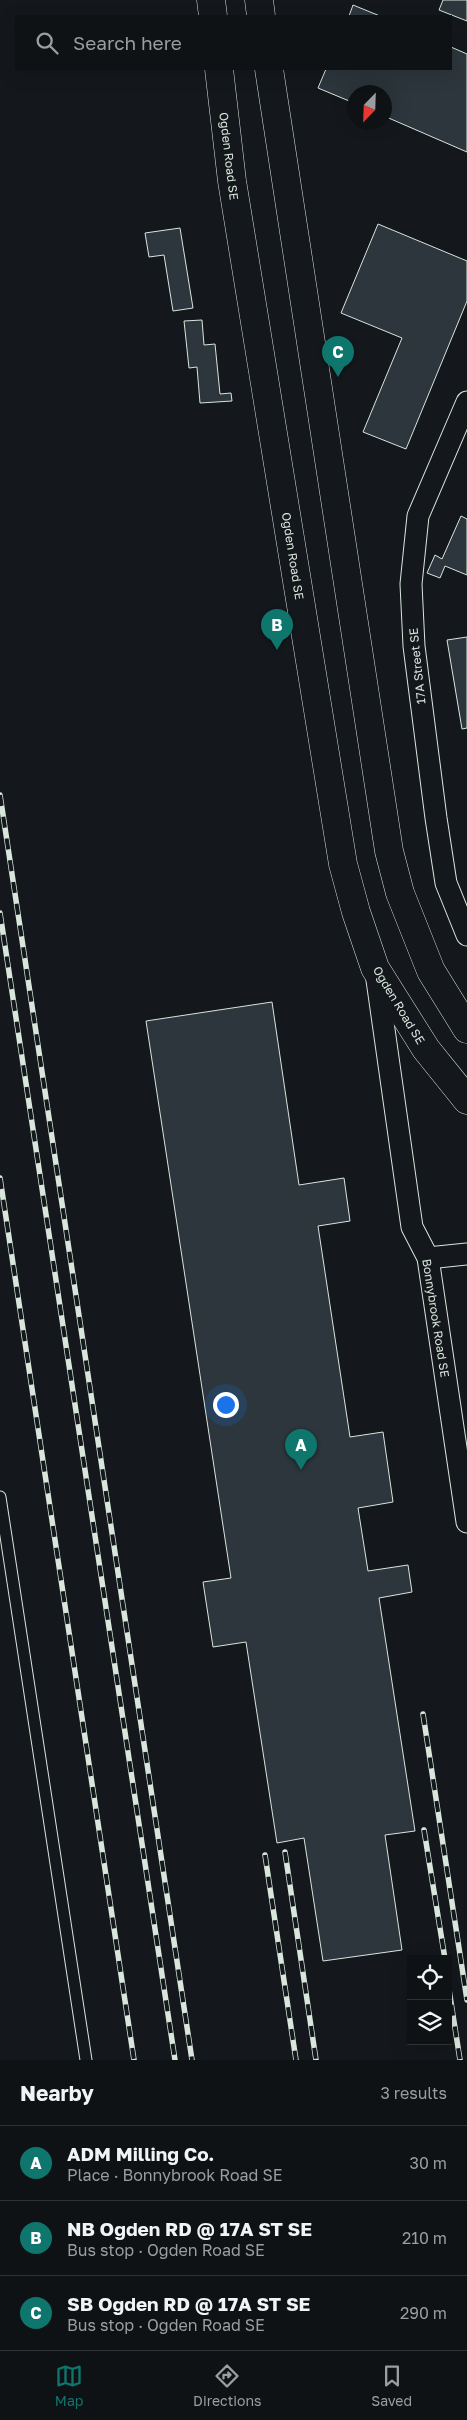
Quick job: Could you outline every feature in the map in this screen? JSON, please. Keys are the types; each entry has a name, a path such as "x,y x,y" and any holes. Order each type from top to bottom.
{"street":[{"path":"211,0 213,15"},
{"path":"259,0 261,15"},
{"name":"Ogden Road SE","path":"219,70 232,181 344,864 356,912 375,968 426,1049 467,1100"},
{"path":"269,70 388,851 400,893 432,971 467,1029"},
{"name":"17A Street SE","path":"467,402 418,516 411,584 414,646 446,883 467,935"},
{"name":"Bonnybrook Road SE","path":"375,968 412,1227 428,1258 467,1522"},
{"path":"428,1258 467,1254"}],"lane":[{"path":"0,1497 86,2060"}],"building":[{"path":"443,0 467,0 467,21 452,15 439,10"},
{"path":"353,5 378,15 349,15"},
{"path":"452,47 467,54 467,152 392,119 392,85 347,85 347,100 318,88 326,70 452,70"},
{"path":"378,224 467,261 467,301 406,449 363,432 402,338 341,313"},
{"path":"180,228 193,308 173,311 164,255 149,257 145,233"},
{"path":"202,320 204,345 215,344 220,394 231,393 232,401 200,403 197,367 189,368 184,321"},
{"path":"461,516 467,519 467,575 445,566 440,578 427,573 435,555 442,559"},
{"path":"467,637 467,728 462,729 447,640"},
{"path":"272,1002 299,1185 344,1178 350,1221 318,1226 350,1437 383,1432 393,1502 358,1508 368,1571 408,1565 412,1592 379,1598 415,1831 385,1835 402,1950 323,1961 304,1838 277,1843 246,1642 213,1647 203,1582 231,1578 146,1021"}],"railway":[{"path":"0,795 192,2060"},
{"path":"0,913 175,2060"},
{"path":"0,1178 134,2060"},
{"path":"423,1714 467,2000"},
{"path":"424,1830 444,1955"},
{"path":"285,1852 316,2060"},
{"path":"265,1855 296,2060"},
{"path":"451,2000 460,2060"}],"place":[{"name":"SB Ogden RD @ 17A ST SE","path":"338,377"},
{"name":"NB Ogden RD @ 17A ST SE","path":"277,650"},
{"name":"ADM Milling Co.","path":"301,1470"}]}
